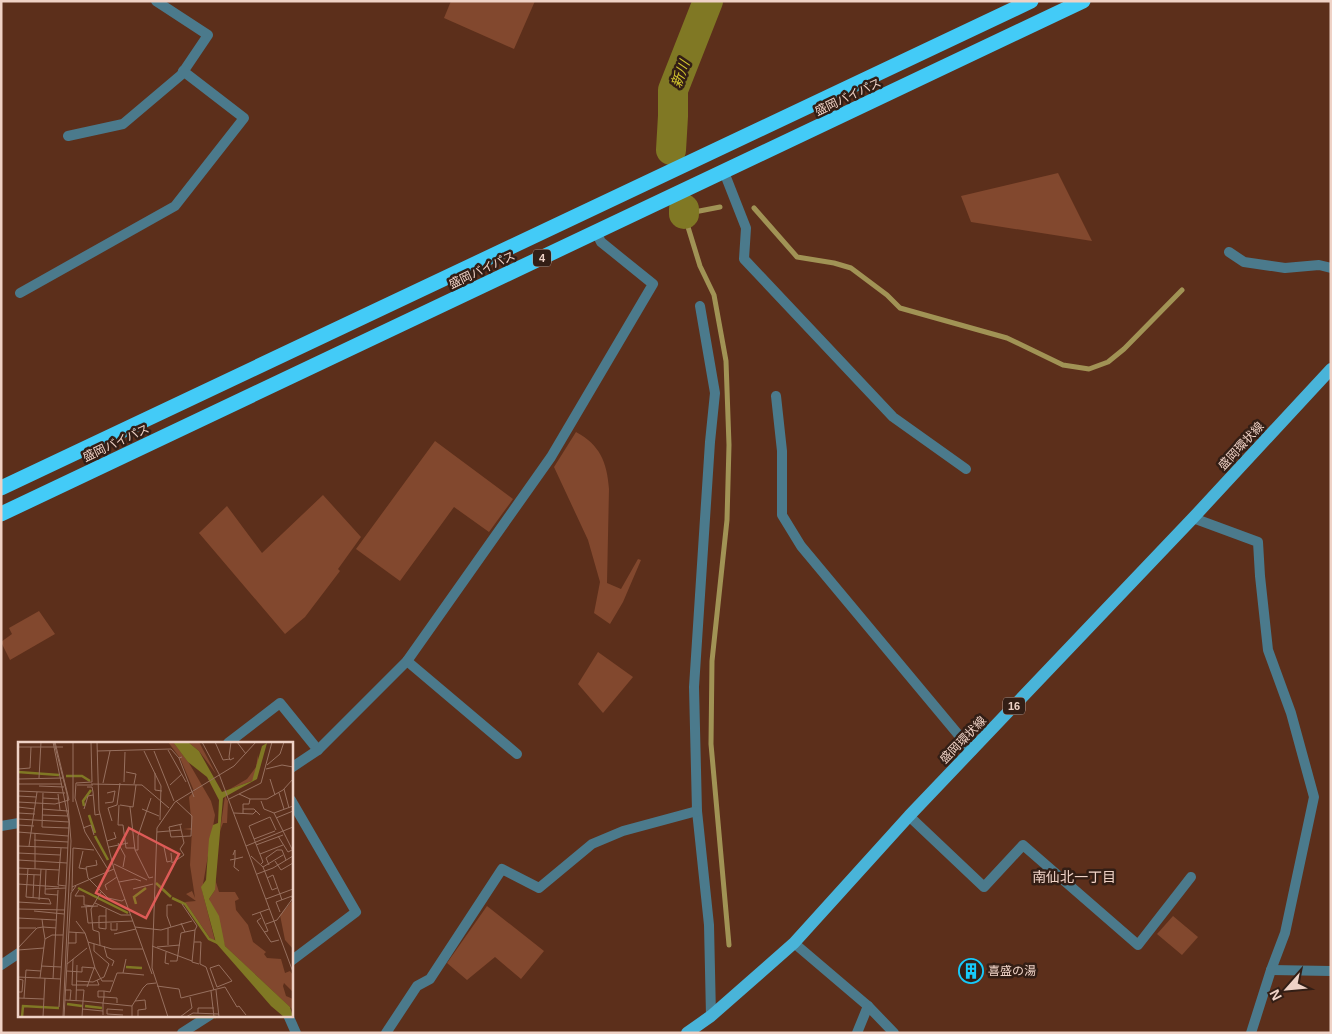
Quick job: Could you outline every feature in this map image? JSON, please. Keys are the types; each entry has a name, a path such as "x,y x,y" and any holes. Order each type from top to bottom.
{"highway":[{"name":"盛岡バイパス","path":"1,488 1031,1"},
{"name":"盛岡バイパス","path":"1,514 1084,1"}],"main road":[{"name":"盛岡環状線","path":"687,1033 711,1016 794,943 909,816 1193,518 1331,369"}],"street":[{"path":"68,136 122,124 167,87 183,71 208,35 156,1"},
{"path":"20,293 175,206 244,118 183,71"},
{"path":"724,172 746,228 744,259 893,417 966,468"},
{"path":"292,767 318,750 407,661 551,457 653,284 601,242 596,232"},
{"path":"1229,252 1244,262 1285,268 1319,265 1331,268"},
{"path":"700,306 715,393 694,686 697,811 709,925 711,1016"},
{"path":"776,396 782,451 782,515 801,546 972,751"},
{"path":"1193,518 1258,542 1268,650 1291,713 1314,797 1285,933 1251,1033"},
{"path":"407,661 517,754"},
{"path":"229,742 280,703 318,750"},
{"path":"292,802 356,912 292,960"},
{"path":"386,1033 417,986 430,979 502,869 539,888 592,844 623,831 697,811"},
{"path":"909,816 984,887 1023,845 1138,945 1191,877"},
{"path":"1,826 18,823"},
{"path":"794,943 868,1006 894,1033"},
{"path":"1,964 18,955"},
{"path":"1271,970 1331,971"},
{"path":"857,1033 868,1006"},
{"path":"182,1033 208,1016"},
{"path":"288,1016 296,1033"}],"shaded area":[{"path":"451,1 535,1 514,49 444,18"},
{"path":"1058,173 1092,241 971,222 961,196"},
{"path":"576,432 591,443 601,455 606,471 609,489 607,583 621,589 638,559 641,560 623,602 610,624 594,613 600,582 588,540 554,467"},
{"path":"435,441 513,499 489,532 454,507 400,581 356,549"},
{"path":"323,495 361,537 338,569 340,571 305,617 285,634 199,533 227,506 262,553"},
{"path":"39,611 55,634 10,660 1,642 12,634 9,628"},
{"path":"598,652 633,677 603,713 578,684"},
{"path":"487,906 544,951 521,979 495,957 467,980 447,963"},
{"path":"1173,916 1198,937 1182,955 1157,934"}],"waterway":[{"name":"新川","path":"671,150 673,90 708,1"},
{"path":"720,207 684,214 700,266 714,295 726,361 729,445 727,520 712,661 711,744 729,945"},
{"path":"754,208 797,257 834,263 851,268 887,295 900,308 1007,338 1063,365 1089,369 1108,362 1124,349 1182,290"},
{"name":"新川","path":"684,209 684,214"}],"place":[{"name":"喜盛の湯","path":"971,971"}],"district":[{"name":"南仙北一丁目","path":"1074,877"}]}
